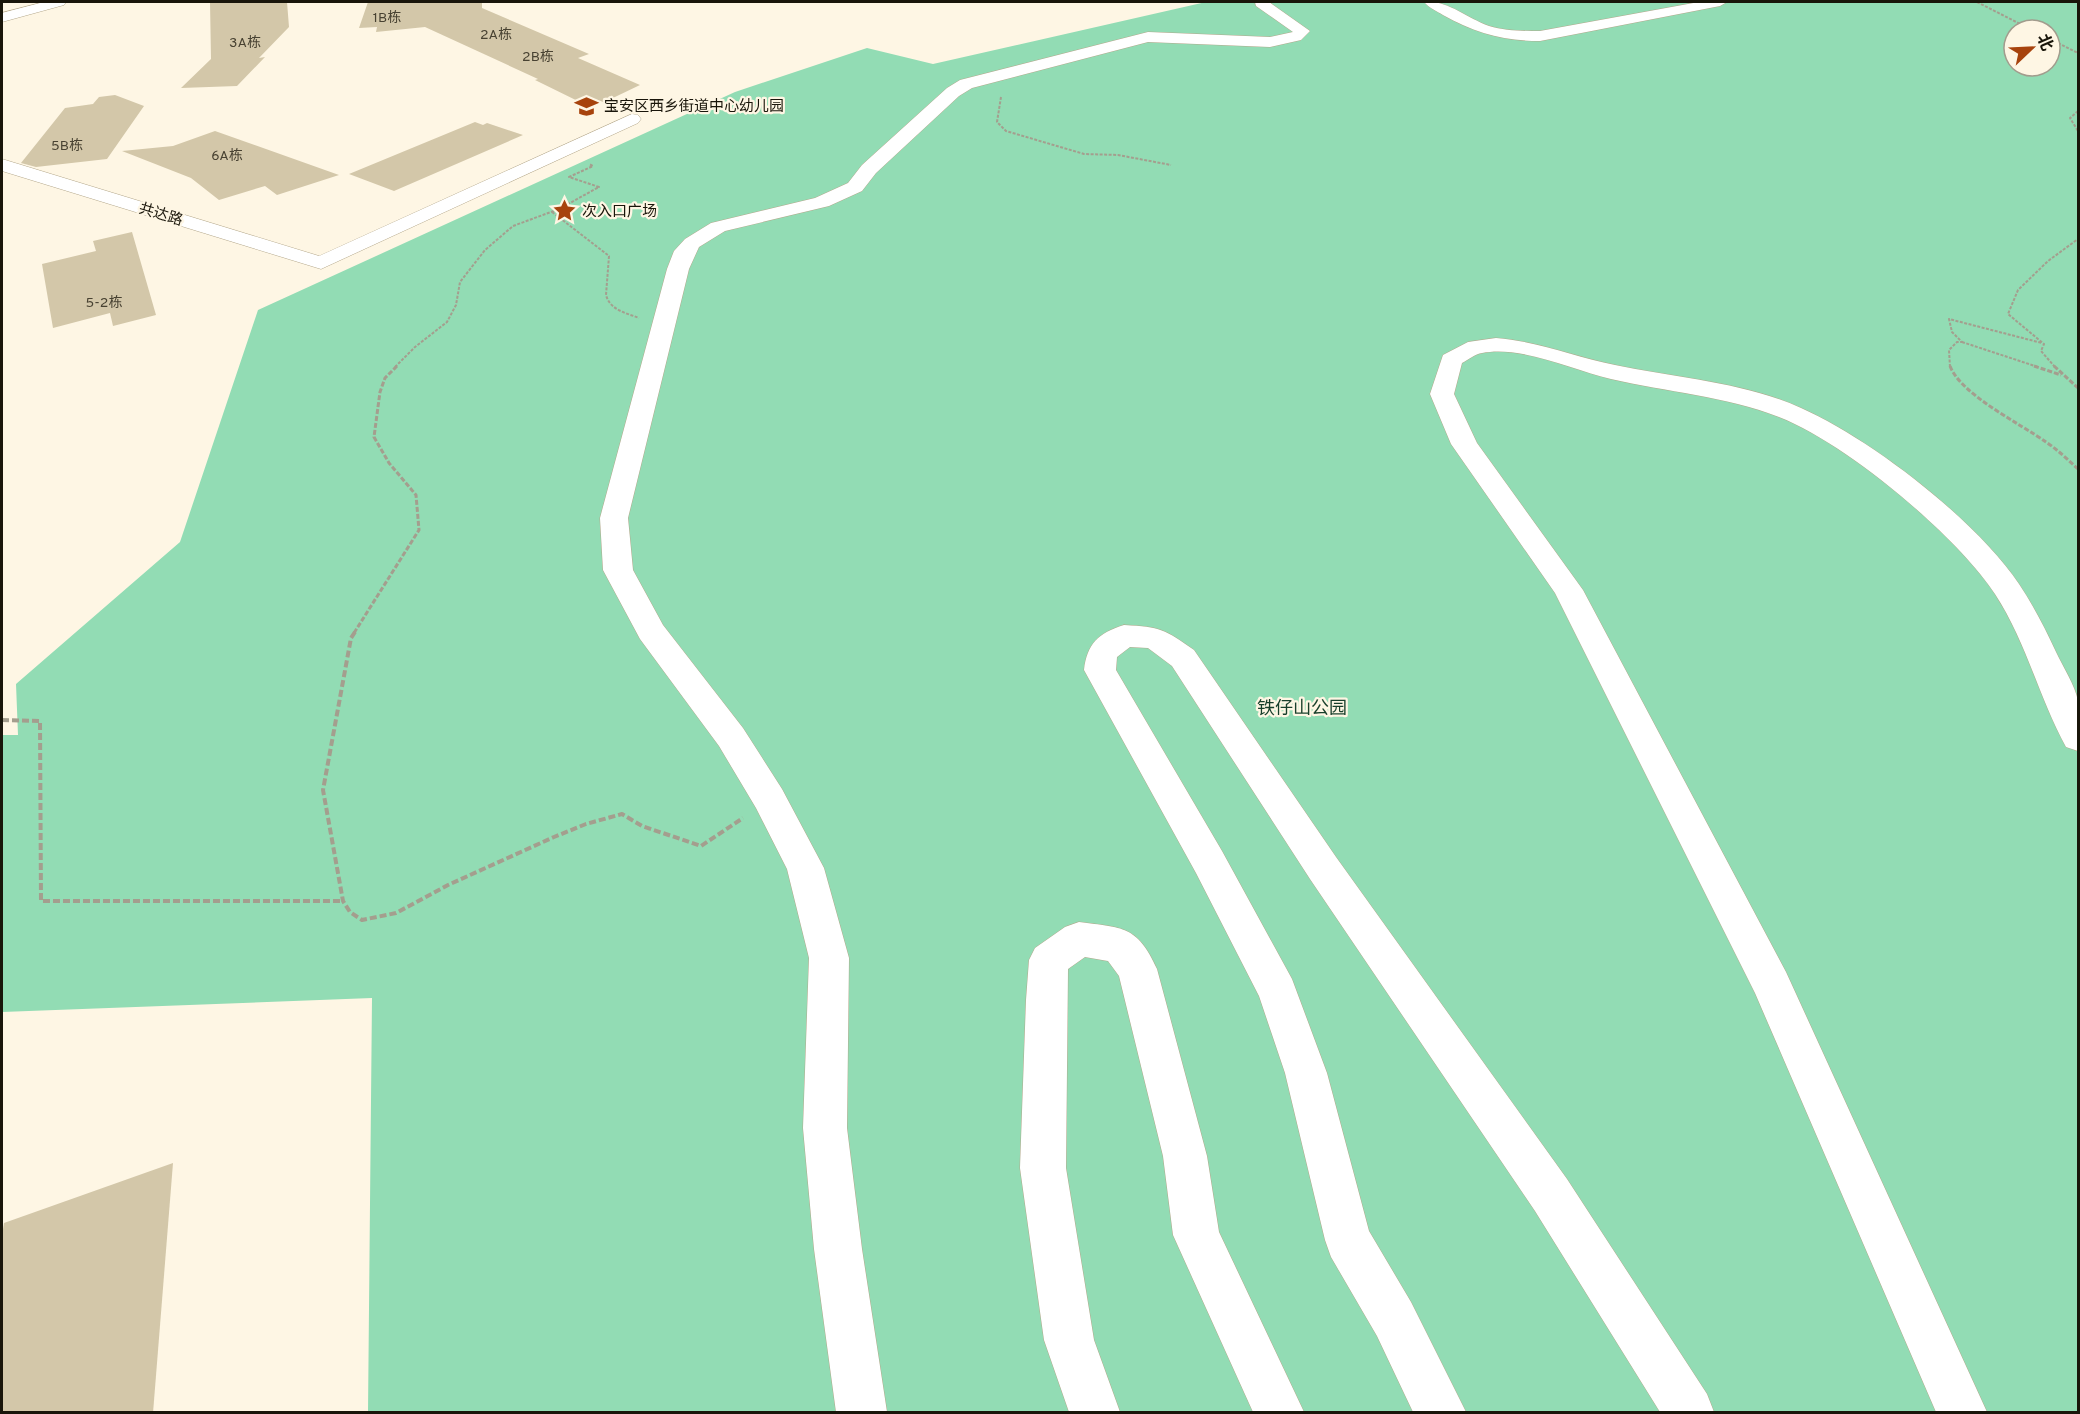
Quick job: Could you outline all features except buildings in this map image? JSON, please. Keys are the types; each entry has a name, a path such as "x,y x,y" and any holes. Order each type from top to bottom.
{"street":[{"path":"2,8 25,2"},
{"path":"2,18 59,2"},
{"path":"861,1413 838,1249 825,1128 829,958 805,868 762,805 731,738 651,631 618,570 614,518 667,321 678,269 692,243 718,227 822,202 855,187 869,169 953,92 966,84 1148,37 1270,42 1296,37 1302,31 1262,2"},
{"path":"1431,2 1475,28 1517,37 1540,36 1720,2"},
{"path":"573,146 632,119"},
{"name":"共达路","path":"2,165 321,263 573,146"},
{"path":"1962,1413 1886,1237 1766,975 1568,590 1464,444 1442,394 1451,360 1478,346 1516,347 1590,367 1759,403 1790,412 1838,437 1901,484 1968,542 2008,590 2079,738"},
{"path":"1440,1413 1394,1319 1347,1240 1306,1073 1278,992 1209,862 1100,670 1102,652 1124,636 1155,638 1183,658 1323,868 1551,1195 1689,1413"},
{"path":"1094,1413 1069,1341 1043,1168 1046,1000 1049,960 1079,939 1119,945 1137,969 1185,1156 1196,1235 1279,1413"}],"path":[{"path":"1977,2 2008,18"},
{"path":"2062,45 2079,53"},
{"path":"996,76 1000,85 1001,99 998,122 1006,130 1084,154 1118,155 1171,165"},
{"path":"2079,111 2070,118 2079,131"},
{"path":"573,146 586,151 572,158 593,166 569,177 599,187 552,212 513,226 485,250 460,282 456,305 447,322 416,347 385,378 380,392 374,437 389,463 416,495 418,530 351,638 323,790 343,902 350,912 362,920 387,917 412,907 443,887 490,868 536,844 590,822 622,814 642,826 701,846 762,805"},
{"path":"552,212 609,256 610,267 604,294 609,304 619,311 638,318 667,321"},
{"path":"2079,239 2049,261 2018,290 2008,314 2044,344 2041,351 2064,376 2079,388"},
{"path":"1962,342 1952,332 1949,319 2042,343"},
{"path":"2064,376 1962,342 1957,342 1949,350 1948,362 1953,375 1987,405 2048,443 2079,469"},
{"path":"2,720 40,721 41,902 343,902"}],"green space":[{"name":"铁仔山公园","path":"1206,2 2078,2 2078,1412 368,1412 372,998 2,1012 2,735 18,735 16,684 180,542 258,310 735,92 867,48 933,64"}],"place":[{"name":"宝安区西乡街道中心幼儿园","path":"586,106"},
{"name":"次入口广场","path":"564,211"}]}
